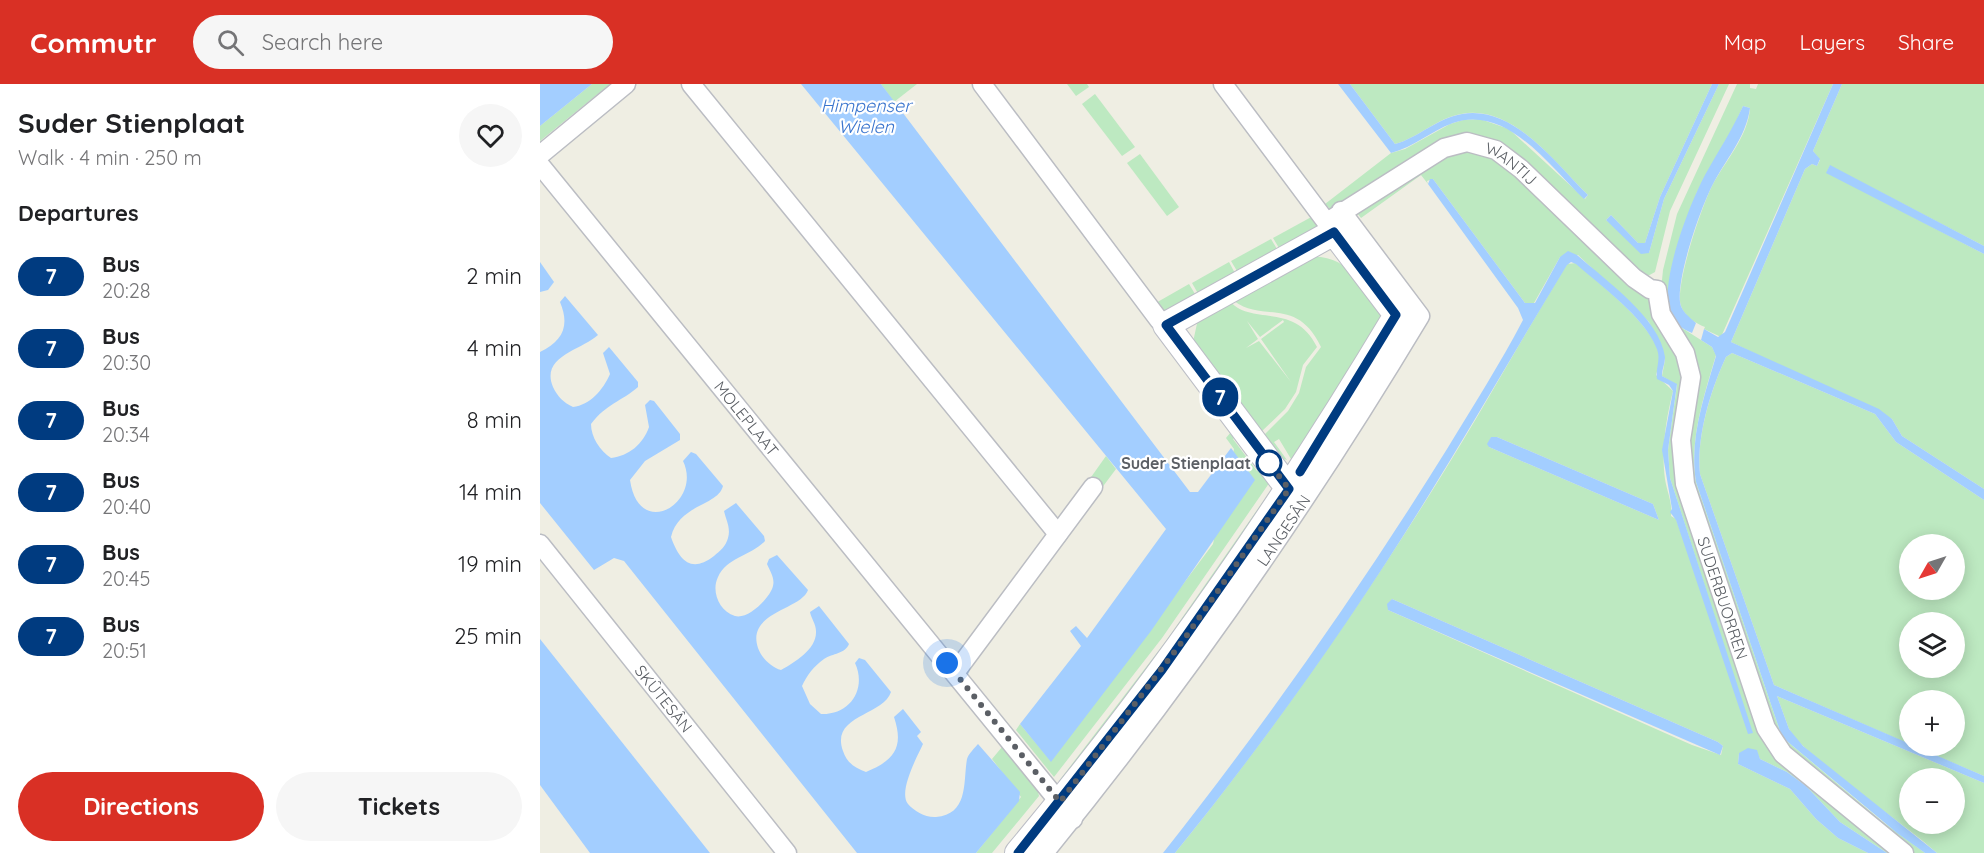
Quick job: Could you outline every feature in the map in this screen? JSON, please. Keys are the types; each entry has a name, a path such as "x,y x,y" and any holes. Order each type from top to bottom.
{"street":[{"path":"540,155 626,84"},
{"path":"691,84 1058,534"},
{"path":"982,84 1295,497"},
{"path":"1166,325 1334,222 1223,84"},
{"name":"WANTIJ","path":"1334,222 1444,148 1461,142 1482,144 1496,150 1521,170 1634,278 1650,289 1657,290"},
{"name":"MOLEPLAAT","path":"540,165 1066,810"},
{"name":"LANGESÂN","path":"1044,853 1066,810 1185,638 1295,497 1396,315 1334,222"},
{"name":"SUDERBUORREN","path":"1657,290 1660,314 1685,353 1691,376 1681,440 1685,484 1766,728 1783,754 1904,853"},
{"path":"955,673 1093,487"},
{"name":"SKÛTESÂN","path":"540,544 787,853"},
{"name":"LANGESÂN","path":"1018,853 1066,810"}],"green space":[{"path":"592,84 610,84 540,141 540,126"},
{"path":"881,84 917,84 894,102"},
{"path":"1067,84 1087,84 1089,87 1076,96"},
{"path":"1350,84 1712,84 1660,197 1645,243 1638,243 1611,215 1606,220 1649,253 1664,199 1719,84 1729,84 1670,211 1655,272 1646,277 1565,207 1467,138 1344,205 1342,202 1331,210 1325,204 1391,153 1405,149 1450,124 1463,120 1480,119 1509,129 1585,199 1588,195 1532,139 1498,118 1480,113 1452,116 1395,144"},
{"path":"1737,84 1750,84 1750,88 1756,89 1758,84 1833,84 1721,337 1704,329 1705,327 1685,313 1681,306 1681,282 1690,246 1708,196 1741,139 1750,108 1743,106 1728,140 1697,192 1677,247 1668,291 1682,328 1712,347 1716,355 1696,434 1694,466 1696,482 1782,737 1883,822 1925,853 1910,853 1781,746 1686,468 1695,391 1661,290 1663,270 1677,214"},
{"path":"1842,84 1984,84 1984,246 1830,166 1827,172 1984,254 1984,489 1902,436 1892,419 1731,342 1805,169 1812,164 1817,166 1820,160 1813,151"},
{"path":"1095,94 1135,147 1122,156 1082,104"},
{"path":"1457,147 1494,153 1648,299 1684,360 1677,444 1765,736 1898,853 1887,853 1840,822 1806,786 1787,772 1760,759 1758,755 1739,753 1738,764 1790,789 1816,819 1838,838 1868,853 1175,853 1305,681 1396,547 1443,473 1567,264 1576,263 1627,308 1651,336 1658,349 1660,361 1656,375 1673,391 1664,446 1665,479 1671,502 1671,516 1676,519 1752,733 1670,478 1668,450 1677,385 1662,376 1665,360 1649,322 1578,255 1560,257 1534,303 1525,303 1433,179 1427,181 1428,184 1421,175 1361,218 1354,209","holes":["1491,437 1497,437 1653,504 1659,520 1489,447","1392,599 1718,742 1723,746 1721,755 1692,745 1388,610"]},
{"path":"1140,154 1179,207 1167,216 1127,163"},
{"path":"1315,215 1323,225 1282,253 1273,238"},
{"path":"1271,239 1280,254 1240,276 1231,261"},
{"path":"1309,257 1335,261 1345,267 1354,275 1383,318 1295,459 1291,459 1279,439 1274,442 1287,460 1264,435 1288,411 1299,393 1306,367 1321,347 1312,331 1301,321 1279,313 1245,307 1234,301"},
{"path":"1229,262 1237,277 1200,297 1192,283"},
{"path":"1189,284 1198,299 1165,317 1154,304"},
{"path":"1228,299 1237,307 1248,312 1285,319 1296,324 1307,333 1317,347 1303,365 1296,392 1285,409 1261,432 1193,342 1198,319","holes":["1283,320 1284,322 1261,339 1291,382 1259,341 1246,348 1258,339 1247,321 1260,337"]},
{"path":"1732,353 1875,414 1896,442 1984,500 1984,776 1937,756 1965,756 1965,690 1899,690 1899,740 1774,685 1700,474 1700,445 1715,384 1726,357"},
{"path":"1231,432 1235,437 1233,439 1257,471 1264,467 1272,479 1162,638 1054,777 1016,730 1020,724 1051,761 1213,544 1234,449 1226,438"},
{"path":"1106,456 1116,469 1101,489 1089,480"},
{"path":"1273,487 1271,502 1063,780 1059,781 1166,641"},
{"path":"1777,696 1899,747 1899,756 1920,756 1948,768 1899,768 1899,822 1829,769 1795,738 1789,729"},
{"path":"1002,747 1027,777 1035,779 1039,796 992,853 976,853 1021,797 992,759"},
{"path":"1965,775 1984,783 1984,853 1937,853 1913,834 1965,834"}],"water":[{"path":"540,84 592,84 540,126"},
{"name":"Himpenser Wielen","path":"801,84 881,84 1190,492 1198,492 1231,448 1255,480 1151,631 1051,762 1020,724 1081,646 1070,631 1076,626 1087,638 1166,529"},
{"path":"1338,84 1350,84 1395,144 1453,116 1481,114 1499,118 1532,139 1588,195 1584,199 1526,142 1509,130 1491,122 1473,119 1453,123 1391,153"},
{"path":"1712,84 1719,84 1664,199 1649,253 1641,254 1606,220 1611,215 1638,243 1645,243 1660,197"},
{"path":"1833,84 1842,84 1813,151 1820,159 1817,166 1812,164 1805,169 1731,342 1879,409 1892,419 1902,436 1984,489 1984,500 1896,442 1875,414 1732,353 1726,357 1710,398 1700,445 1700,474 1774,685 1899,739 1899,747 1777,696 1789,729 1803,746 1899,823 1899,834 1913,834 1937,853 1925,853 1897,833 1782,737 1696,482 1694,450 1696,434 1716,356 1712,347 1701,340 1704,329 1718,337 1725,332"},
{"path":"1743,106 1750,108 1748,119 1707,197 1682,276 1680,302 1684,311 1696,323 1692,333 1675,322 1671,316 1668,285 1672,266 1684,224 1699,188"},
{"path":"1830,165 1984,246 1984,254 1826,173"},
{"path":"1430,179 1433,179 1525,303 1535,303 1560,257 1568,251 1577,255 1616,288 1653,328 1661,342 1665,357 1662,376 1677,384 1668,450 1670,478 1753,733 1748,734 1676,520 1670,512 1672,509 1662,450 1673,391 1669,385 1657,379 1656,347 1642,324 1632,313 1571,262 1567,265 1427,498 1338,635 1275,724 1175,853 1163,853 1275,705 1346,604 1447,449 1523,320 1518,308 1428,184"},
{"path":"540,262 554,282 548,290 540,292"},
{"path":"565,296 598,335 565,355 552,368 553,387 559,396 573,407 595,396 604,386 610,374 603,353 609,347 638,382 638,387 608,407 591,424 594,439 600,448 611,458 624,455 635,448 649,427 645,405 650,400 654,401 680,434 680,440 645,461 630,480 636,499 645,509 656,512 667,509 677,501 684,490 687,476 683,461 691,452 696,454 723,486 714,498 690,512 675,526 671,537 682,558 692,564 699,564 721,550 729,534 724,511 736,503 764,536 765,541 727,565 718,577 716,594 725,610 735,616 740,616 758,607 773,586 773,577 767,564 769,559 777,555 808,590 803,597 767,619 760,627 756,636 758,648 765,659 781,670 804,654 815,638 816,628 810,612 819,606 849,644 842,652 820,662 806,678 802,686 810,704 821,714 840,710 848,705 857,691 859,682 855,663 859,658 865,660 891,692 886,700 850,723 844,730 841,739 843,751 849,762 866,772 884,763 895,751 898,737 894,717 903,709 921,732 917,736 923,744 905,791 908,804 914,809 932,817 947,815 954,810 962,796 967,759 978,744 1020,792 1019,801 976,853 857,853 624,561 614,558 594,570 540,503 540,352 554,343 562,332 564,318 560,302"},
{"path":"1491,437 1497,437 1653,504 1659,520 1489,447 1487,444"},
{"path":"1392,599 1718,742 1723,746 1720,755 1388,610 1387,604"},
{"path":"540,639 710,853 590,853 540,785"},
{"path":"1748,748 1757,750 1760,759 1787,772 1806,786 1840,822 1887,853 1868,853 1838,838 1816,819 1790,789 1738,764 1739,753"},
{"path":"1920,756 1938,756 1984,776 1984,783 1965,775 1965,768 1948,768"}],"bus line":[{"name":"7","path":"1018,853 1162,670 1289,489 1166,325 1334,232 1396,315 1300,472"}],"place":[{"name":"Suder Stienplaat","path":"1269,463"}],"route":[{"path":"947,663 1060,802 1185,638 1289,489 1265,458 1269,463"}]}
